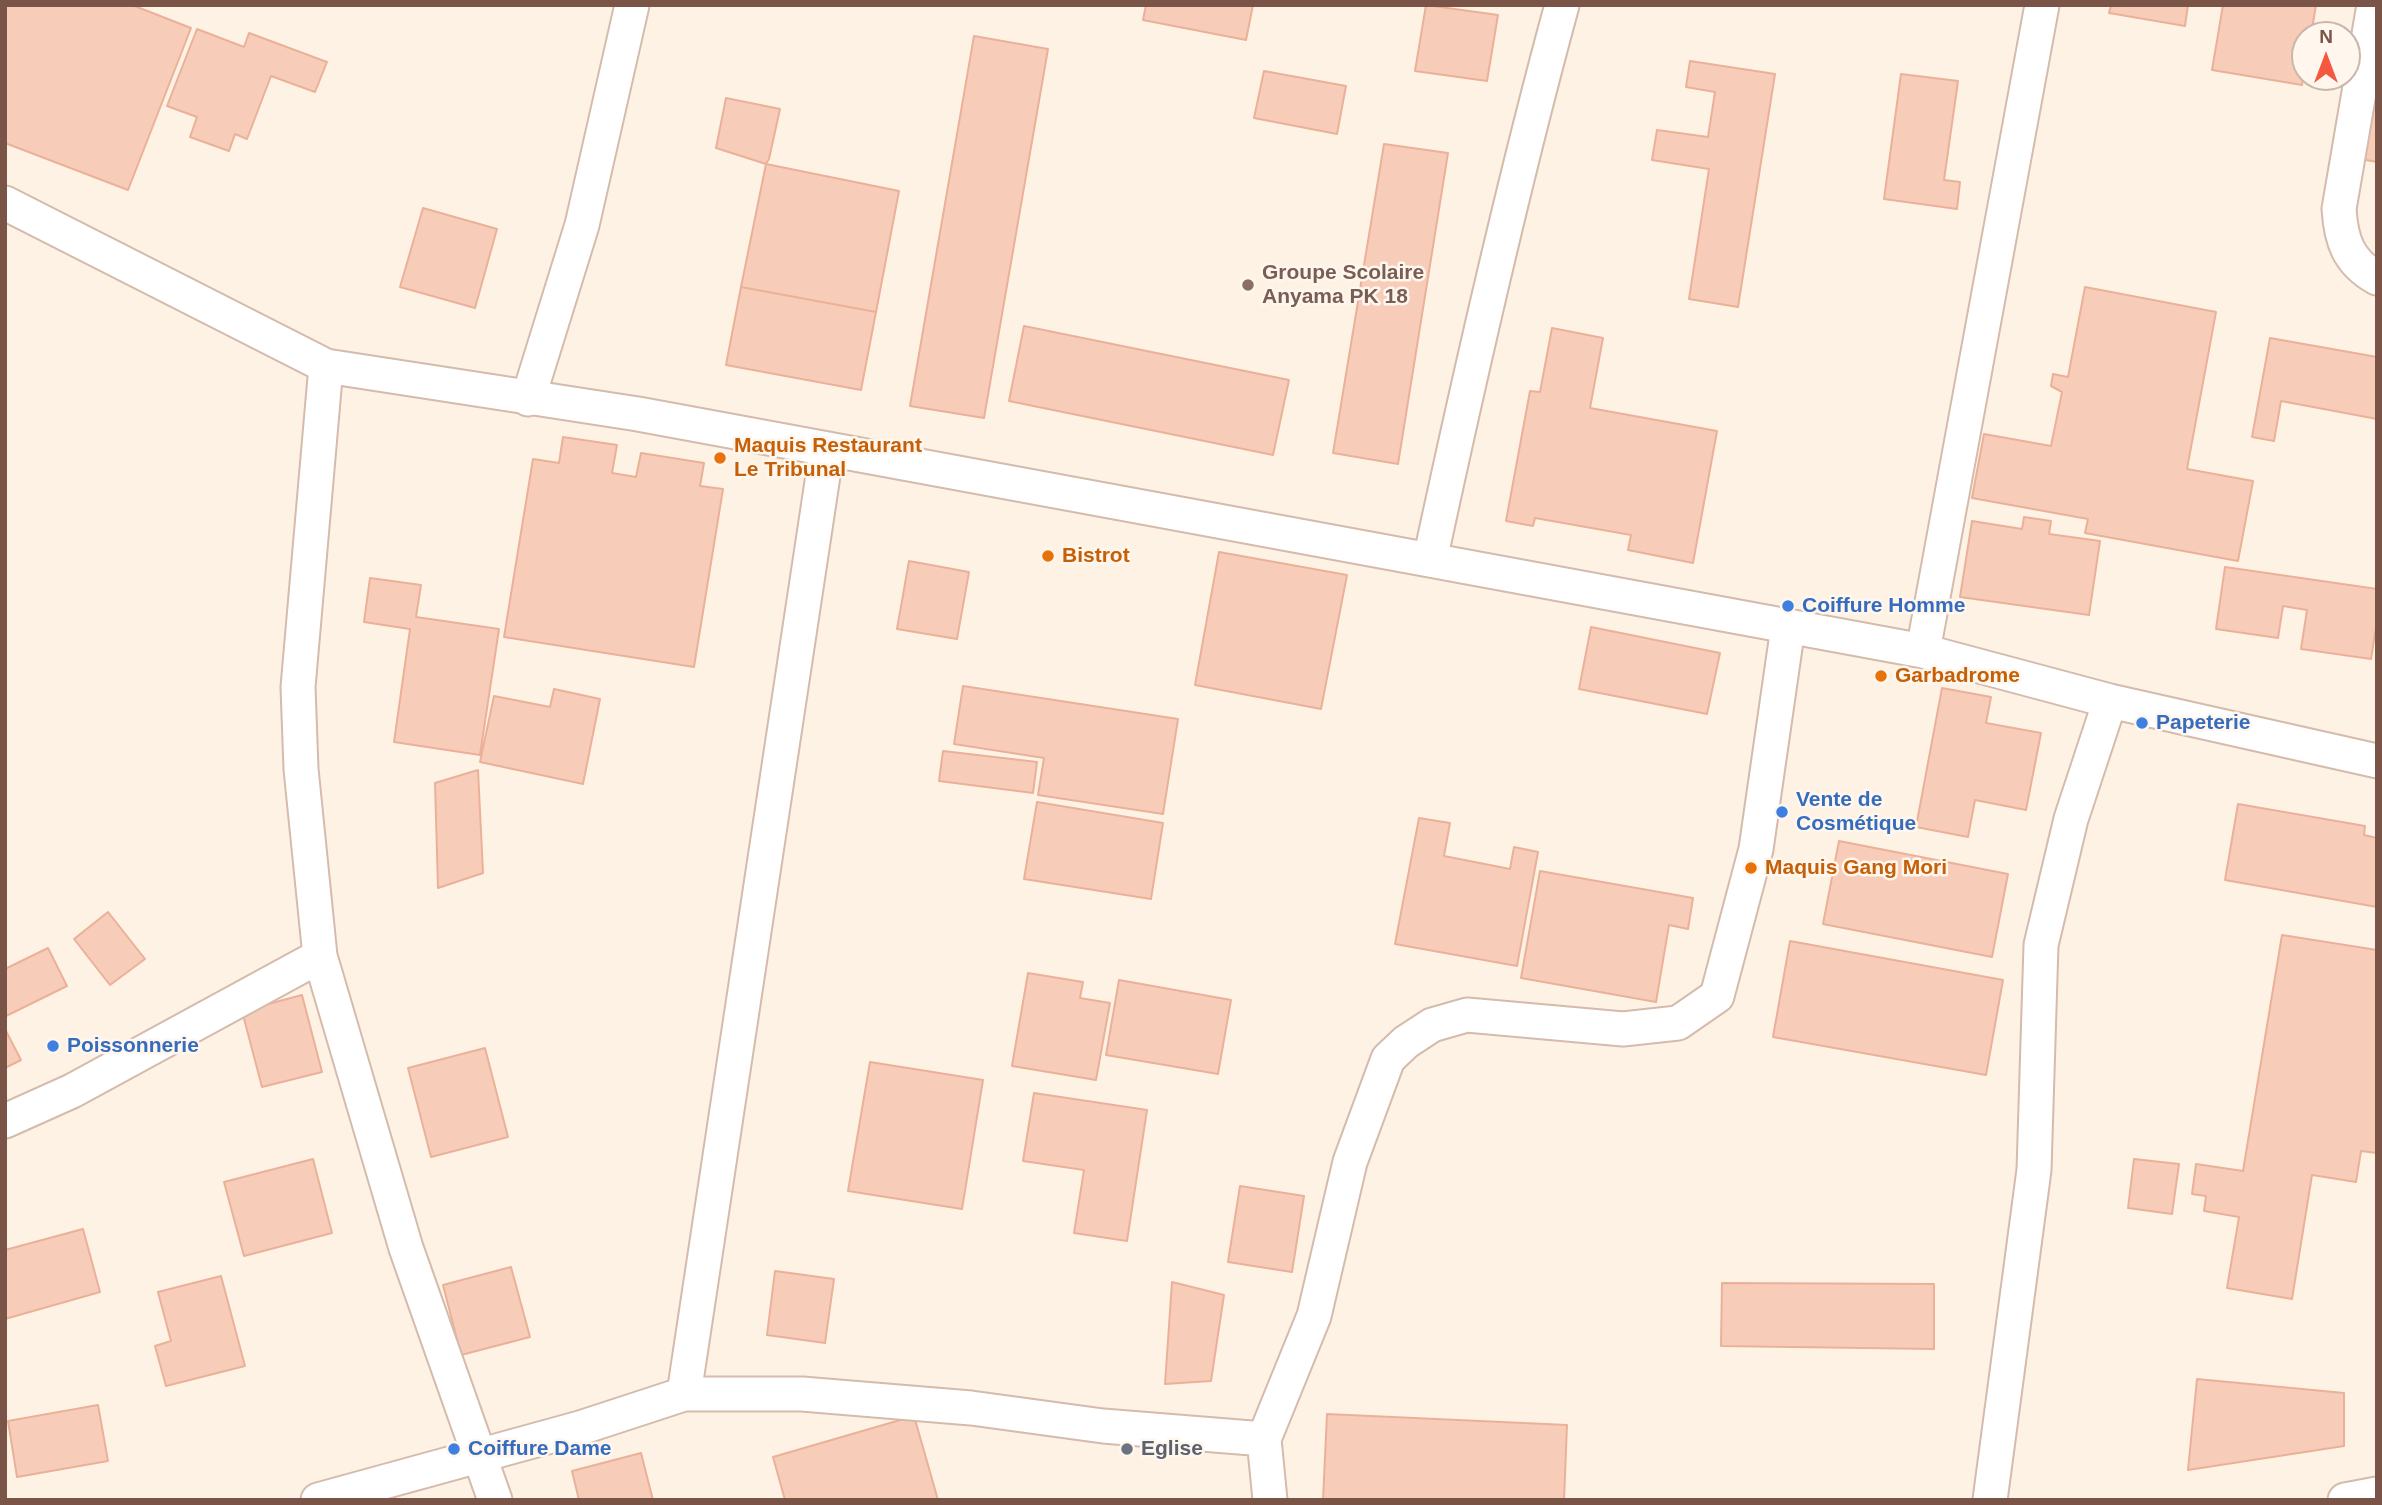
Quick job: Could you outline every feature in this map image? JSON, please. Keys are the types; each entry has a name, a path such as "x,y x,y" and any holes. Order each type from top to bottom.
{"street":[{"path":"528,399 582,225 632,5"},
{"path":"1430,560 1460,421 1562,5"},
{"path":"1923,651 2042,5"},
{"path":"2374,5 2339,209 2340,233 2348,252 2377,278"},
{"path":"5,203 326,366 638,414 1923,651 2110,701 2377,761"},
{"path":"326,366 298,687 301,769 320,956 406,1248 495,1500"},
{"path":"684,1394 827,449"},
{"path":"1270,1500 1264,1439 1314,1315 1350,1162 1388,1059 1406,1042 1432,1025 1467,1015 1623,1029 1678,1023 1717,996 1756,849 1788,627"},
{"path":"1990,1500 2034,1170 2041,945 2071,819 2110,701"},
{"path":"5,1121 72,1091 320,956"},
{"path":"318,1500 580,1428 684,1394 802,1394 971,1408 1103,1426 1264,1439"},
{"path":"2345,1500 2377,1494"}],"building":[{"path":"5,5 132,5 191,28 128,190 5,143"},
{"path":"1146,5 1253,5 1246,40 1143,20"},
{"path":"1426,5 1498,15 1487,81 1415,71"},
{"path":"2111,5 2188,5 2185,26 2109,13"},
{"path":"2223,5 2316,5 2313,21 2291,21 2291,83 2212,70"},
{"path":"197,29 244,47 249,33 327,62 315,92 271,76 247,139 235,134 229,151 190,137 197,117 167,106"},
{"path":"974,36 1048,49 984,418 910,406"},
{"path":"1690,61 1775,74 1738,307 1689,299 1709,169 1652,160 1657,130 1708,137 1715,92 1686,87"},
{"path":"1264,71 1346,86 1337,134 1254,118"},
{"path":"1901,74 1958,81 1944,180 1960,182 1957,209 1884,199"},
{"path":"2368,95 2377,97 2377,162 2355,158"},
{"path":"726,98 780,109 766,164 716,148"},
{"path":"1384,144 1448,153 1398,464 1333,453"},
{"path":"766,164 899,191 876,312 741,287"},
{"path":"423,208 497,229 475,308 400,287"},
{"path":"741,287 876,312 861,390 726,365"},
{"path":"2085,287 2216,312 2187,469 2253,481 2238,561 2085,533 2088,519 1972,498 1984,434 2051,446 2062,392 2051,386 2053,374 2068,377"},
{"path":"1024,326 1289,380 1273,455 1009,401"},
{"path":"1552,328 1603,338 1590,408 1717,431 1693,563 1628,550 1631,535 1535,518 1533,526 1506,521 1530,391 1540,392"},
{"path":"2270,338 2377,357 2377,419 2281,401 2274,441 2252,437"},
{"path":"563,437 617,445 612,473 636,477 641,453 704,463 700,486 723,489 694,667 504,637 533,459 559,463"},
{"path":"2024,517 2051,521 2049,534 2100,541 2089,615 1960,597 1972,521 2022,529"},
{"path":"1219,552 1347,575 1321,709 1195,685"},
{"path":"909,561 969,572 957,639 897,629"},
{"path":"2225,567 2377,589 2377,621 2371,659 2301,649 2307,610 2283,606 2278,638 2216,629"},
{"path":"370,578 421,585 416,617 499,629 480,755 394,742 410,629 364,622"},
{"path":"1591,627 1720,653 1707,714 1579,689"},
{"path":"963,686 1178,719 1163,814 1038,795 1044,758 954,744"},
{"path":"1942,688 1991,697 1986,723 2041,733 2026,810 1975,800 1968,837 1916,827"},
{"path":"554,689 600,699 583,784 480,762 494,696 550,707"},
{"path":"943,751 1037,762 1033,793 939,781"},
{"path":"478,770 483,873 438,888 435,783"},
{"path":"1037,802 1163,823 1151,899 1024,879"},
{"path":"2238,804 2365,826 2364,835 2377,838 2377,907 2225,880"},
{"path":"1419,818 1450,823 1444,856 1510,869 1514,847 1538,852 1517,966 1395,944"},
{"path":"1839,841 2008,874 1992,957 1823,924"},
{"path":"1540,871 1693,898 1688,929 1669,925 1656,1002 1521,978"},
{"path":"108,912 145,959 110,985 74,939"},
{"path":"2282,935 2377,950 2377,1153 2361,1151 2356,1182 2312,1175 2292,1299 2227,1288 2239,1217 2204,1211 2206,1196 2192,1194 2196,1164 2243,1171"},
{"path":"1790,941 2003,980 1986,1075 1773,1037"},
{"path":"48,948 67,986 6,1016 5,969"},
{"path":"1028,973 1083,982 1080,998 1110,1003 1096,1080 1012,1066"},
{"path":"1119,980 1231,1000 1218,1074 1106,1055"},
{"path":"302,995 322,1072 262,1087 242,1011"},
{"path":"5,1029 21,1060 5,1068"},
{"path":"485,1048 508,1137 431,1157 408,1068"},
{"path":"870,1062 983,1080 962,1209 848,1191"},
{"path":"1034,1093 1147,1110 1127,1241 1074,1233 1084,1170 1023,1161"},
{"path":"313,1159 332,1233 244,1256 224,1182"},
{"path":"2134,1159 2179,1164 2172,1214 2128,1208"},
{"path":"1240,1186 1304,1196 1292,1272 1228,1262"},
{"path":"83,1229 100,1292 5,1319 5,1250"},
{"path":"511,1267 530,1337 461,1355 443,1285"},
{"path":"775,1271 834,1279 825,1343 767,1335"},
{"path":"221,1276 245,1366 166,1386 155,1346 171,1341 158,1292"},
{"path":"1172,1282 1224,1295 1211,1381 1165,1384"},
{"path":"1722,1283 1934,1284 1934,1349 1721,1346"},
{"path":"2197,1379 2344,1393 2344,1446 2188,1470"},
{"path":"98,1405 108,1461 17,1477 8,1421"},
{"path":"1327,1414 1567,1425 1564,1500 1323,1500"},
{"path":"914,1416 938,1500 785,1500 773,1457"},
{"path":"641,1453 653,1500 579,1500 572,1471"}],"place":[{"name":"Groupe Scolaire Anyama PK 18","path":"1248,285"},
{"name":"Maquis Restaurant Le Tribunal","path":"720,458"},
{"name":"Bistrot","path":"1048,556"},
{"name":"Coiffure Homme","path":"1788,606"},
{"name":"Garbadrome","path":"1881,676"},
{"name":"Papeterie","path":"2142,723"},
{"name":"Vente de Cosmétique","path":"1782,812"},
{"name":"Maquis Gang Mori","path":"1751,868"},
{"name":"Poissonnerie","path":"53,1046"},
{"name":"Coiffure Dame","path":"454,1449"},
{"name":"Eglise","path":"1127,1449"}]}
